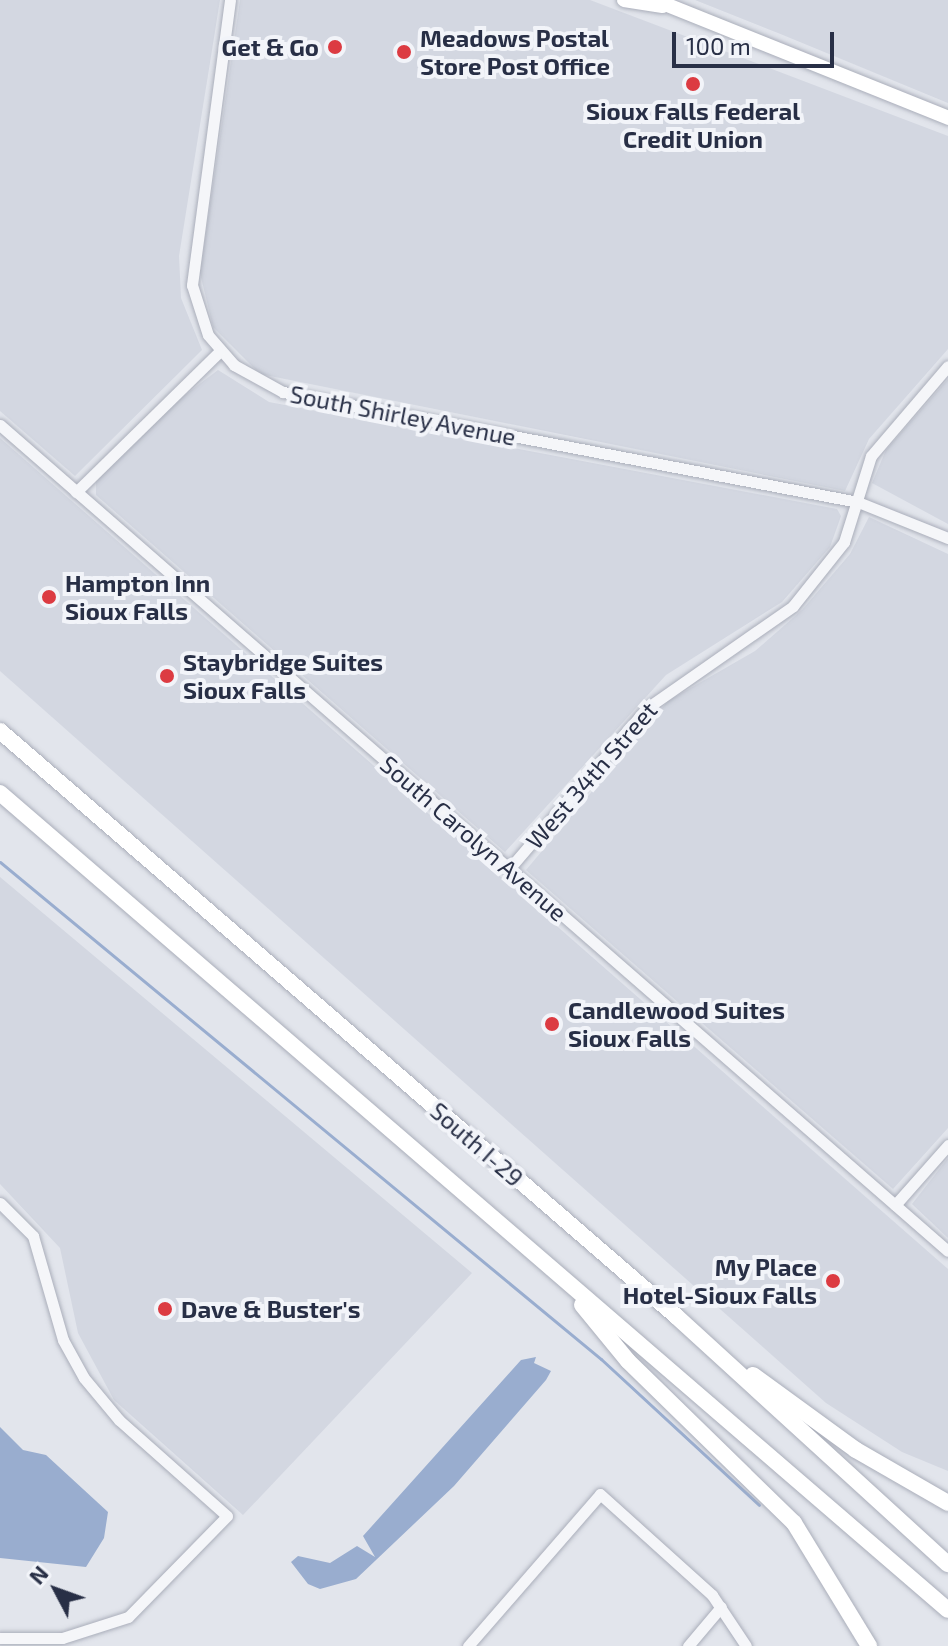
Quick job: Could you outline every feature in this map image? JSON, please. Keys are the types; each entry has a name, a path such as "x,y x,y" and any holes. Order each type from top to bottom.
{"highway":[{"name":"South I-29","path":"0,730 676,1316 948,1564"},
{"name":"South I-29","path":"0,795 948,1610"},
{"path":"558,1276 628,1361 794,1523 869,1646"},
{"path":"676,1316 823,1428 948,1503"}],"main road":[{"path":"624,0 661,3 948,118"}],"street":[{"name":"South Shirley Avenue","path":"230,0 192,264 199,319 219,352 283,392 858,502 948,538"},
{"path":"76,492 219,352"},
{"name":"West 34th Street","path":"509,869 647,708 793,606 835,558 858,502 871,456 948,366"},
{"name":"South Carolyn Avenue","path":"0,425 948,1251"},
{"path":"895,1205 948,1145"},
{"path":"0,1203 33,1236 63,1340 84,1378 119,1420 227,1516 128,1617 99,1632 8,1642"},
{"path":"468,1646 600,1494 721,1607 746,1646"},
{"path":"688,1646 721,1607"}],"shaded area":[{"path":"0,0 220,0 179,256 181,298 202,350 75,476 0,411"},
{"path":"240,0 590,0 948,136 948,349 869,439 845,491 260,374 213,327 200,273"},
{"path":"695,0 948,0 948,103 778,33"},
{"path":"218,370 269,402 837,509 841,516 830,547 782,602 666,675 505,852 96,495 96,482 151,421"},
{"path":"948,379 948,524 872,483 886,450"},
{"path":"0,438 948,1269 948,1471 902,1452 826,1403 0,671"},
{"path":"869,517 948,554 948,1128 893,1189 526,870 668,701 755,651 802,610 850,554"},
{"path":"0,877 472,1273 243,1515 114,1400 78,1333 60,1248 0,1184"},
{"path":"948,1158 948,1238 912,1204"}],"water":[{"path":"536,1357 534,1363 551,1371 546,1380 454,1486 356,1579 320,1589 308,1584 291,1562 298,1556 330,1563 357,1546 375,1557 363,1536 521,1360"},
{"path":"0,1427 23,1450 46,1455 108,1512 104,1538 86,1567 0,1558"}],"waterway":[{"path":"0,862 601,1359 759,1505"}],"place":[{"name":"Get & Go","path":"335,47"},
{"name":"Meadows Postal Store Post Office","path":"404,52"},
{"name":"Sioux Falls Federal Credit Union","path":"693,84"},
{"name":"Hampton Inn Sioux Falls","path":"49,597"},
{"name":"Staybridge Suites Sioux Falls","path":"167,676"},
{"name":"Candlewood Suites Sioux Falls","path":"552,1024"},
{"name":"My Place Hotel-Sioux Falls","path":"833,1281"},
{"name":"Dave & Buster's","path":"165,1309"}]}
